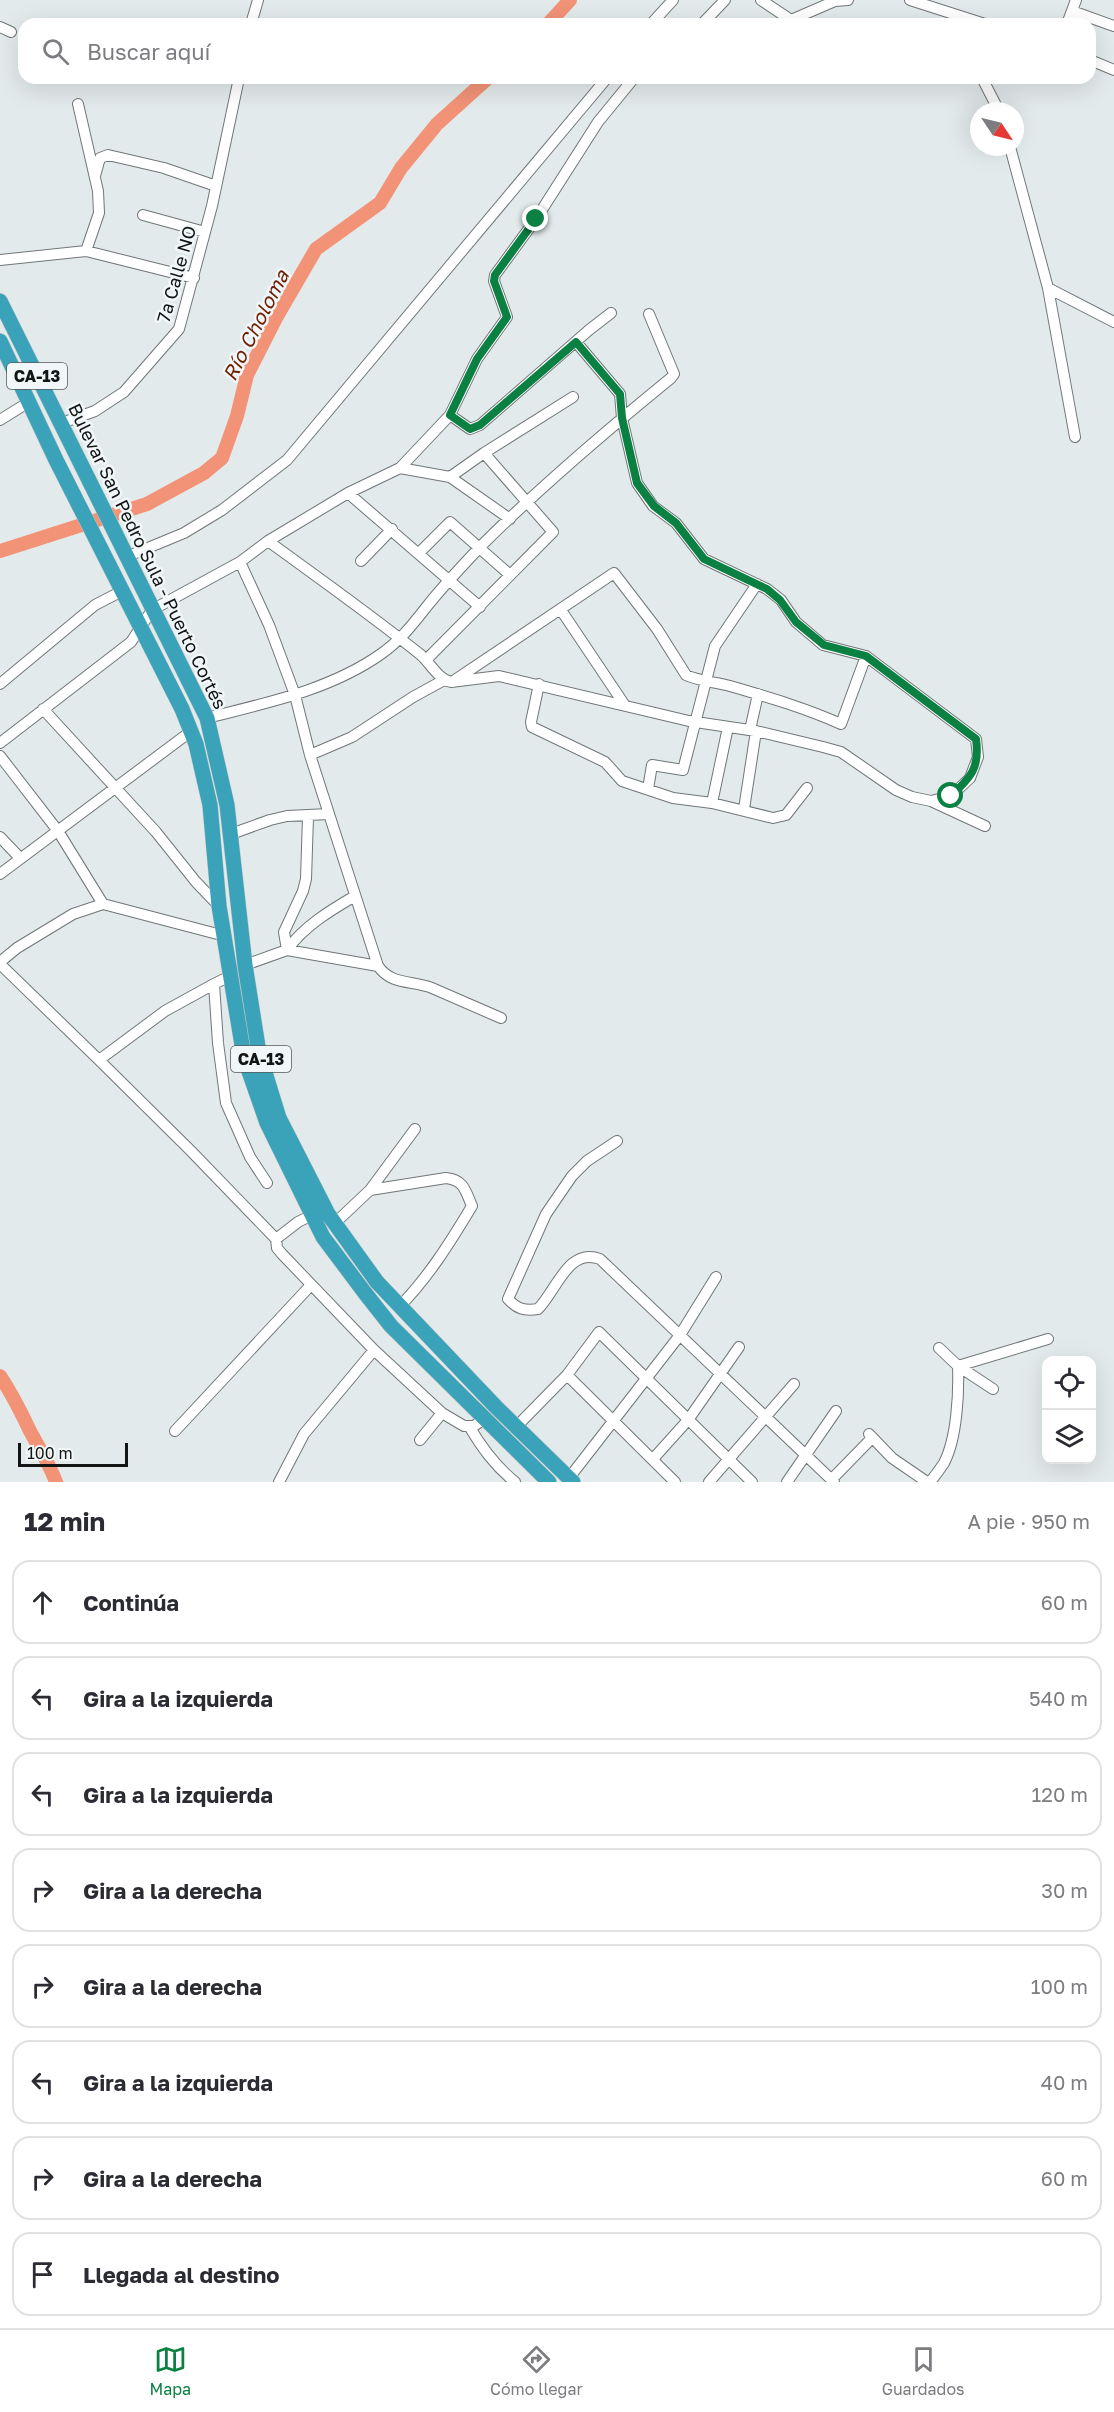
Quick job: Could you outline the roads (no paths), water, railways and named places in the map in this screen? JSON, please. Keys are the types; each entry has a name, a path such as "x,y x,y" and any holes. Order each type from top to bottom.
{"highway":[{"name":"Bulevar San Pedro Sula - Puerto Cortés","path":"0,301 207,718 227,805 245,965 259,1053 279,1118 335,1223 377,1282 516,1428 571,1480"},
{"name":"Bulevar San Pedro Sula - Puerto Cortés","path":"0,341 56,460 182,709 196,744 210,805 219,906 244,1057 267,1123 312,1215 333,1251 391,1326 549,1482"}],"street":[{"path":"253,18 258,0"},
{"path":"656,18 673,0"},
{"path":"708,18 725,0"},
{"path":"761,0 788,18"},
{"path":"796,18 836,1 849,0"},
{"path":"913,0 965,18"},
{"path":"1074,5 1114,26"},
{"path":"949,13 952,18"},
{"path":"0,27 11,32"},
{"path":"1096,62 1114,70"},
{"name":"7a Calle NO","path":"62,423 95,411 124,392 179,329 194,278 238,84"},
{"path":"124,554 184,533 222,510 287,460 602,84"},
{"path":"0,743 131,642 152,610 240,562 268,541 348,493 400,468 450,415 477,359 507,317 494,281 495,275 536,219 598,122 629,84"},
{"path":"985,84 994,102"},
{"path":"78,104 95,176 99,213 86,251"},
{"path":"95,176 100,158 108,155 164,168 216,186"},
{"path":"1012,156 1048,288 1075,437"},
{"path":"143,215 205,232"},
{"path":"0,260 86,251 194,278"},
{"path":"1048,288 1114,322"},
{"path":"450,415 470,429 480,425 611,313"},
{"path":"207,718 295,695 342,675 380,655 400,639 480,547 674,374 649,314"},
{"path":"576,342 620,394 622,418 637,483 654,506 676,523 704,559 757,584 780,600 796,622 824,645 866,656 976,739 978,757 970,778 951,796 931,801"},
{"path":"450,477 573,397"},
{"path":"0,420 29,402"},
{"path":"426,660 554,532 484,453"},
{"path":"400,468 450,477 510,519"},
{"path":"348,493 480,607"},
{"path":"419,553 450,522 510,575"},
{"path":"361,561 392,530"},
{"path":"268,541 400,639 448,681 499,676 695,722 753,731 841,752 897,790 912,797 931,801 985,826"},
{"path":"240,562 270,626 295,695 310,755 378,966 384,974 403,983 429,987 501,1018"},
{"path":"310,755 352,737 413,697 448,681 561,610 614,573 657,629 686,675 692,678 706,679 758,694 841,724 866,656"},
{"path":"648,789 651,765 683,770 715,646 757,584"},
{"path":"0,684 95,605 122,591"},
{"path":"561,610 624,704"},
{"path":"539,684 532,727 606,762 622,781 673,798 712,802 773,818 786,814 807,788"},
{"path":"744,809 758,694"},
{"path":"43,710 219,906"},
{"path":"712,802 728,727"},
{"path":"0,874 190,732"},
{"path":"0,756 58,831 103,904"},
{"path":"231,834 287,816 308,817 329,814"},
{"path":"287,950 284,932 303,891 306,879 308,817"},
{"path":"0,837 21,858"},
{"path":"287,950 294,939 355,896"},
{"path":"225,936 103,904 73,914 17,948 0,963 191,1151 276,1239 277,1248 374,1350 442,1413 464,1426 474,1426 484,1419"},
{"path":"245,965 287,950 378,966"},
{"path":"99,1060 165,1011 230,976"},
{"path":"214,984 218,1043 226,1103 250,1157 267,1183"},
{"path":"335,1223 370,1190 416,1129"},
{"path":"617,1141 587,1161 572,1176 546,1214 508,1299 516,1308 538,1309 572,1263 582,1257 592,1256 607,1266 767,1416 805,1457 832,1481 871,1436 892,1458 929,1482 945,1461 953,1434 959,1387 958,1366"},
{"path":"370,1190 446,1178 456,1179 462,1184 472,1206 453,1238 399,1307"},
{"path":"276,1239 297,1222 312,1215"},
{"path":"571,1480 680,1335 716,1277"},
{"path":"175,1431 311,1285"},
{"path":"516,1428 567,1375 599,1332 728,1461 752,1482"},
{"path":"958,1366 1048,1339"},
{"path":"653,1459 688,1420 739,1347"},
{"path":"939,1348 958,1366 993,1389"},
{"path":"279,1482 303,1434 374,1350"},
{"path":"567,1375 675,1482"},
{"path":"710,1482 794,1384"},
{"path":"787,1482 836,1411"},
{"path":"420,1440 442,1413"},
{"path":"469,1426 481,1447 515,1482"}],"waterway":[{"name":"Río Choloma","path":"554,18 570,0"},
{"name":"Río Choloma","path":"0,551 147,504 204,473 222,458 237,416 247,375 276,318 316,249 380,203 401,168 437,124 481,84"},
{"name":"Río Choloma","path":"0,1376 56,1482"}]}
